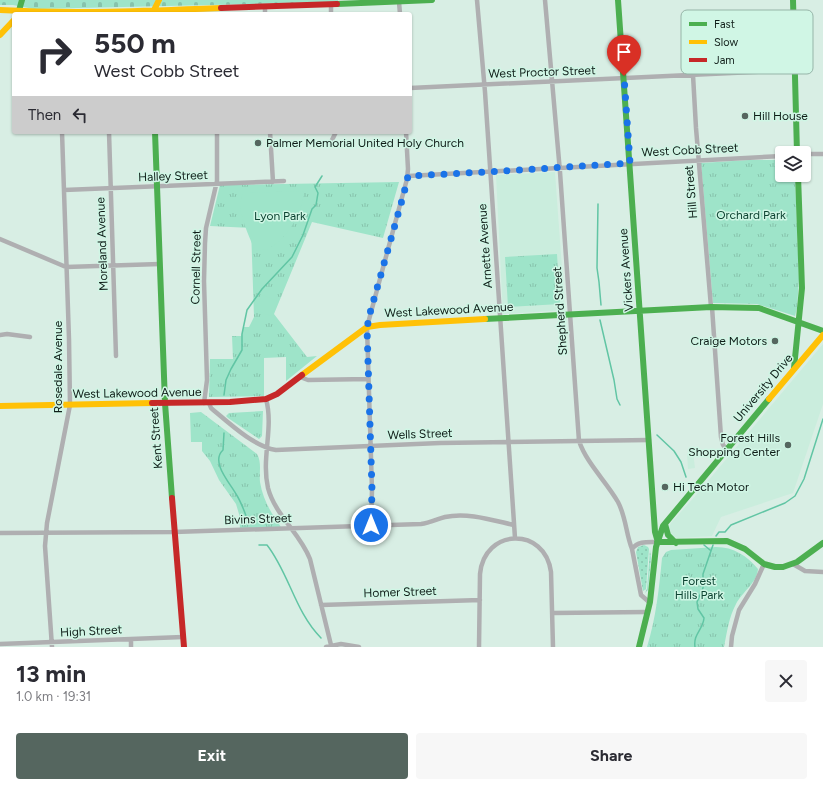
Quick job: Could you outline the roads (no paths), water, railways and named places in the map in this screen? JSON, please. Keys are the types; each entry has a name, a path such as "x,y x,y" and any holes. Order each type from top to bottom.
{"street":[{"path":"19,12 22,0"},
{"path":"152,12 159,0"},
{"path":"105,12 214,11 265,7 432,0"},
{"name":"Arnette Avenue","path":"477,0 485,85 515,538"},
{"name":"Shepherd Street","path":"545,0 560,168 579,441 584,452 617,500 623,512 641,595 649,602"},
{"name":"Vickers Avenue","path":"618,0 655,532 657,541"},
{"path":"793,0 793,10"},
{"path":"399,2 400,12"},
{"path":"330,4 331,12"},
{"path":"265,7 265,12"},
{"path":"0,10 13,12"},
{"path":"2,33 12,22"},
{"path":"2,33 12,26"},
{"name":"West Proctor Street","path":"412,88 713,74"},
{"path":"794,74 797,146"},
{"name":"Hill Street","path":"693,75 721,437 723,445 727,449"},
{"name":"Rosedale Avenue","path":"52,645 45,546 47,523 70,405 62,134"},
{"name":"Moreland Avenue","path":"109,134 116,356"},
{"name":"Kent Street","path":"155,134 165,403 184,647"},
{"name":"Cornell Street","path":"206,403 205,243 208,222 217,184 216,134"},
{"path":"270,134 273,182"},
{"path":"332,140 335,134"},
{"path":"371,525 371,446 367,328 408,176 406,134"},
{"path":"811,154 823,154"},
{"name":"West Cobb Street","path":"408,176 775,156"},
{"name":"Halley Street","path":"64,190 284,181"},
{"path":"794,368 802,276 798,182"},
{"path":"0,239 66,267 160,264"},
{"name":"West Lakewood Avenue","path":"0,406 245,402 266,399 277,394 360,332 367,328 384,325 711,307 759,308 823,331"},
{"path":"0,335 7,334 30,337"},
{"name":"University Drive","path":"639,647 649,602 657,541 665,524 794,368 823,336"},
{"path":"300,377 308,380 368,379"},
{"path":"266,399 268,416 266,467 268,488 277,508 307,550 322,605 329,646 348,644 359,647"},
{"name":"Wells Street","path":"206,403 250,439 267,449 276,450 440,443 649,440"},
{"name":"Bivins Street","path":"0,533 174,532 421,524 446,517 465,516 514,525"},
{"path":"665,524 667,535 670,539 676,542"},
{"path":"479,647 480,568 484,557 496,544 506,539 515,538 534,543 543,550 549,560 553,613 553,647"},
{"path":"632,549 642,542 727,541 745,549 764,564 775,567 793,564 804,558 823,543"},
{"path":"731,647 736,618 739,610 755,584 764,564"},
{"path":"793,564 805,570 823,572"},
{"name":"Homer Street","path":"322,605 480,600"},
{"path":"553,613 647,612"},
{"name":"High Street","path":"0,644 52,645 183,637"},
{"path":"131,639 131,647"}],"waterway":[{"path":"224,395 226,380 242,350 242,334 247,310 262,289 292,257 303,235 312,209 316,205 318,193 315,187 322,176"},
{"path":"598,204 597,268 601,305"},
{"path":"600,320 617,399 620,405"},
{"path":"716,536 719,532 725,532 731,525 785,503 795,496 804,479 823,419"},
{"path":"224,433 223,450 219,460 220,466 222,472 240,501 249,523"},
{"path":"657,435 674,451 681,462 686,477"},
{"path":"259,545 267,545 275,556 298,605 312,628 321,638"},
{"path":"704,545 710,550"},
{"path":"695,647 695,639 702,626 704,618 698,609 697,602 703,588 703,574 713,545"}],"place":[{"name":"Hill House","path":"745,116"},
{"name":"Palmer Memorial United Holy Church","path":"258,143"},
{"name":"Craige Motors","path":"775,341"},
{"name":"Forest Hills Shopping Center","path":"788,445"},
{"name":"Hi Tech Motor","path":"665,487"}],"park label":[{"name":"Orchard Park","path":"751,215"},
{"name":"Lyon Park","path":"280,216"},
{"name":"Forest Hills Park","path":"699,588"}]}
